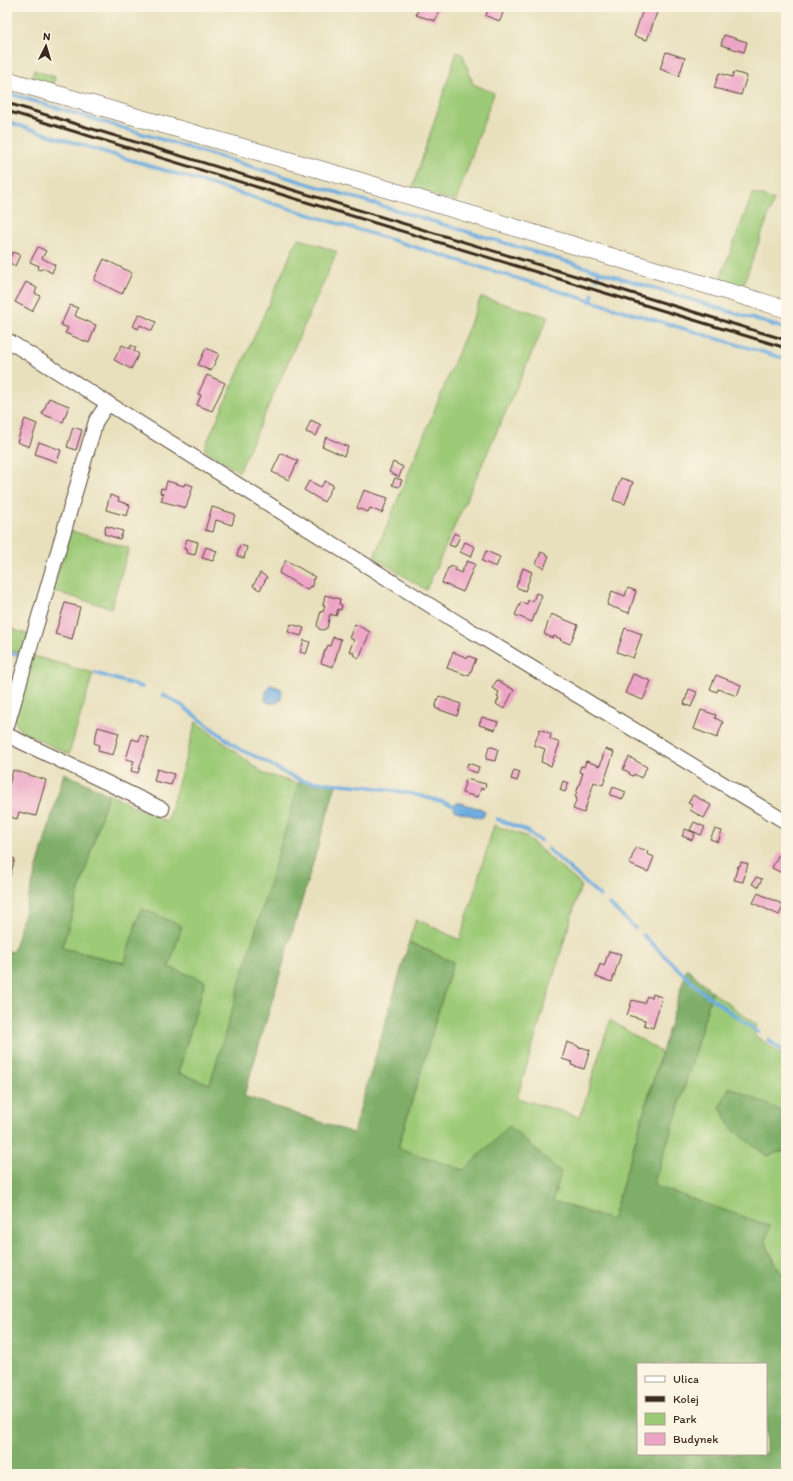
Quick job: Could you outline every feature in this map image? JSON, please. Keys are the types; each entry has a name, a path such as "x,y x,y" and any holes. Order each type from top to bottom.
{"street":[{"path":"7,80 351,178 786,309"},
{"path":"7,340 454,621 786,822"},
{"path":"7,726 96,421 108,403"},
{"path":"7,735 162,809"}],"green space":[{"path":"457,52 463,55 473,84 494,93 456,201 412,189"},
{"path":"34,70 55,77 52,87 31,81"},
{"path":"753,193 774,200 742,289 719,281"},
{"path":"298,238 337,252 239,472 204,449"},
{"path":"481,297 548,317 426,590 374,557"},
{"path":"71,531 129,548 111,608 52,591"},
{"path":"7,627 29,635 23,653 7,650"},
{"path":"33,656 93,673 69,754 20,731 14,719"},
{"path":"196,722 265,774 300,784 210,1084 178,1073 205,981 169,967 141,908 125,963 62,948 108,794 167,822"},
{"path":"64,773 108,794 62,948 124,963 141,908 182,926 169,967 205,981 178,1073 210,1084 300,780 336,785 244,1096 353,1133 409,942 453,962 398,1148 464,1170 509,1126 561,1172 553,1201 612,1220 687,968 712,992 677,1113 653,1185 770,1226 765,1241 777,1267 786,1277 786,1474 7,1474 7,951 13,952"},
{"path":"494,825 525,836 581,885 517,1098 580,1117 610,1020 661,1052 612,1221 398,1148 453,962 409,942 416,919 460,940"},
{"path":"712,992 757,1025 754,1035 786,1057 786,1113 729,1087 767,1156 786,1150 786,1277 783,1276 777,1266 765,1241 653,1186 677,1113"},
{"path":"729,1087 786,1113 786,1150 767,1156 733,1130 720,1107"}],"water":[{"path":"270,685 282,690 281,700 275,703 265,701 266,691"},
{"path":"456,803 482,809 485,812 483,817 480,818 456,811 454,809"}],"building":[{"path":"419,7 440,7 435,21 416,15"},
{"path":"479,7 505,7 500,21 486,16 488,10"},
{"path":"644,7 659,7 647,40 634,36"},
{"path":"724,35 747,42 744,52 721,45"},
{"path":"666,52 685,58 679,76 660,69"},
{"path":"734,72 747,76 741,95 714,88 719,73 732,77"},
{"path":"786,98 786,107 783,106"},
{"path":"38,247 46,251 42,258 55,265 52,273 43,268 41,270 38,269 39,266 30,262"},
{"path":"13,252 20,255 15,266 8,262"},
{"path":"104,259 132,273 122,294 94,280"},
{"path":"26,282 37,288 35,293 40,296 32,311 15,302"},
{"path":"70,305 78,308 75,316 96,325 89,343 65,333 68,328 61,325"},
{"path":"139,314 156,322 152,331 140,325 138,329 133,326"},
{"path":"122,345 130,349 131,345 136,348 134,351 139,354 131,369 114,360"},
{"path":"206,348 219,354 211,371 198,365"},
{"path":"207,375 225,383 212,411 197,405 201,395 198,394"},
{"path":"49,398 69,406 63,422 42,414"},
{"path":"25,419 37,424 29,447 17,442"},
{"path":"311,420 321,425 316,436 306,432"},
{"path":"73,427 82,430 76,450 67,447"},
{"path":"326,437 348,447 344,456 322,446"},
{"path":"39,442 61,450 57,462 35,454"},
{"path":"281,453 298,461 289,480 272,472"},
{"path":"393,462 403,467 399,477 389,472"},
{"path":"395,478 402,480 399,487 392,485"},
{"path":"621,478 633,482 625,504 613,500"},
{"path":"167,481 184,486 185,483 193,486 186,508 161,501 163,494 160,493 161,488 165,489"},
{"path":"309,481 321,487 325,481 333,485 324,502 304,490"},
{"path":"364,490 388,498 382,513 370,508 368,512 357,508"},
{"path":"110,495 119,498 118,501 130,505 127,516 106,510"},
{"path":"212,507 235,514 232,525 216,520 213,532 205,530"},
{"path":"106,526 123,531 120,539 104,534"},
{"path":"454,533 460,536 455,547 449,545"},
{"path":"187,539 198,542 195,555 186,553 187,550 184,549"},
{"path":"465,542 475,547 471,557 460,552"},
{"path":"240,545 247,547 244,558 237,556"},
{"path":"206,547 217,551 213,561 202,558"},
{"path":"486,551 500,557 496,567 482,561"},
{"path":"541,552 549,556 544,568 536,564"},
{"path":"286,560 315,577 312,582 314,583 312,587 310,586 307,590 279,573"},
{"path":"467,561 475,564 463,592 442,583 448,568 451,566 456,568 455,570 461,573"},
{"path":"523,568 532,572 525,591 516,587"},
{"path":"260,573 267,577 260,590 253,586"},
{"path":"628,588 636,591 629,613 607,605 612,591 625,596"},
{"path":"536,593 542,595 532,622 515,615 521,602 527,604 528,600 533,601"},
{"path":"325,595 340,599 339,604 342,605 341,610 338,609 336,616 330,614 327,628 323,630 319,629 317,625 321,611 323,612 325,605 323,605"},
{"path":"65,603 80,607 72,639 55,634"},
{"path":"551,614 578,625 570,644 554,636 553,638 544,634"},
{"path":"291,624 304,628 301,636 288,632"},
{"path":"355,624 370,632 359,658 353,655 354,653 349,651 354,640 349,638"},
{"path":"625,628 642,634 633,658 617,652"},
{"path":"333,637 341,639 333,667 321,663 325,650 328,645 330,646"},
{"path":"304,640 310,642 306,654 300,652"},
{"path":"453,652 468,658 469,656 476,659 469,676 447,668"},
{"path":"633,674 651,681 643,700 625,693"},
{"path":"716,675 741,685 737,696 718,689 717,692 710,689"},
{"path":"497,680 514,690 504,709 496,704 499,698 497,697 499,692 492,688"},
{"path":"689,689 697,692 691,707 684,704"},
{"path":"439,696 461,704 457,716 435,708"},
{"path":"701,710 716,715 715,718 723,722 717,738 694,729"},
{"path":"482,717 498,722 495,730 479,725"},
{"path":"98,727 119,733 113,755 98,751 99,745 94,743"},
{"path":"540,729 551,734 550,739 560,743 551,766 541,762 545,749 534,745"},
{"path":"140,735 149,738 138,773 131,771 134,761 126,759 132,739 139,741"},
{"path":"489,746 498,749 495,761 486,759"},
{"path":"605,749 614,752 603,785 594,782 584,813 573,809 577,798 575,797 583,773 579,772 581,766 584,767 586,761 600,766"},
{"path":"629,757 647,767 641,778 634,774 633,776 629,774 630,773 623,769"},
{"path":"468,763 479,767 477,773 466,769"},
{"path":"157,769 174,774 171,785 154,781"},
{"path":"13,770 46,780 36,816 19,812 17,819 7,816 7,792"},
{"path":"514,770 520,772 517,781 511,779"},
{"path":"466,779 486,784 484,789 481,788 478,797 462,793"},
{"path":"563,781 569,783 565,792 560,790"},
{"path":"613,787 626,792 623,799 610,795"},
{"path":"693,795 711,805 704,818 690,810 692,805 688,803"},
{"path":"694,822 705,827 701,835 690,830"},
{"path":"685,829 695,833 692,840 682,836"},
{"path":"715,829 722,831 718,842 710,839"},
{"path":"636,847 648,851 647,854 654,857 648,872 629,864"},
{"path":"780,852 786,855 786,875 772,868"},
{"path":"7,857 15,859 9,879 7,879"},
{"path":"741,862 748,864 743,882 734,880 738,866 740,866"},
{"path":"756,877 762,879 758,887 752,884"},
{"path":"758,893 784,905 779,915 753,903"},
{"path":"609,951 621,954 612,982 596,977 600,964 604,966"},
{"path":"653,994 662,997 653,1028 644,1025 645,1020 627,1015 632,1000 644,1003 647,996 652,998"},
{"path":"567,1042 590,1050 584,1069 571,1065 572,1062 562,1059"}],"waterway":[{"path":"7,93 786,329"},
{"path":"7,122 591,301 786,359"},
{"path":"597,279 599,271"},
{"path":"591,301 593,294"},
{"path":"7,653 19,655"},
{"path":"95,673 142,687"},
{"path":"163,695 181,705 239,749 265,761 288,775 304,781 364,786 409,793 458,807"},
{"path":"497,819 525,830 540,841"},
{"path":"548,849 600,896"},
{"path":"609,904 635,928"},
{"path":"643,935 701,991 758,1032"},
{"path":"768,1040 786,1053"}],"railway":[{"path":"7,103 786,340"},
{"path":"7,111 786,348"}]}
